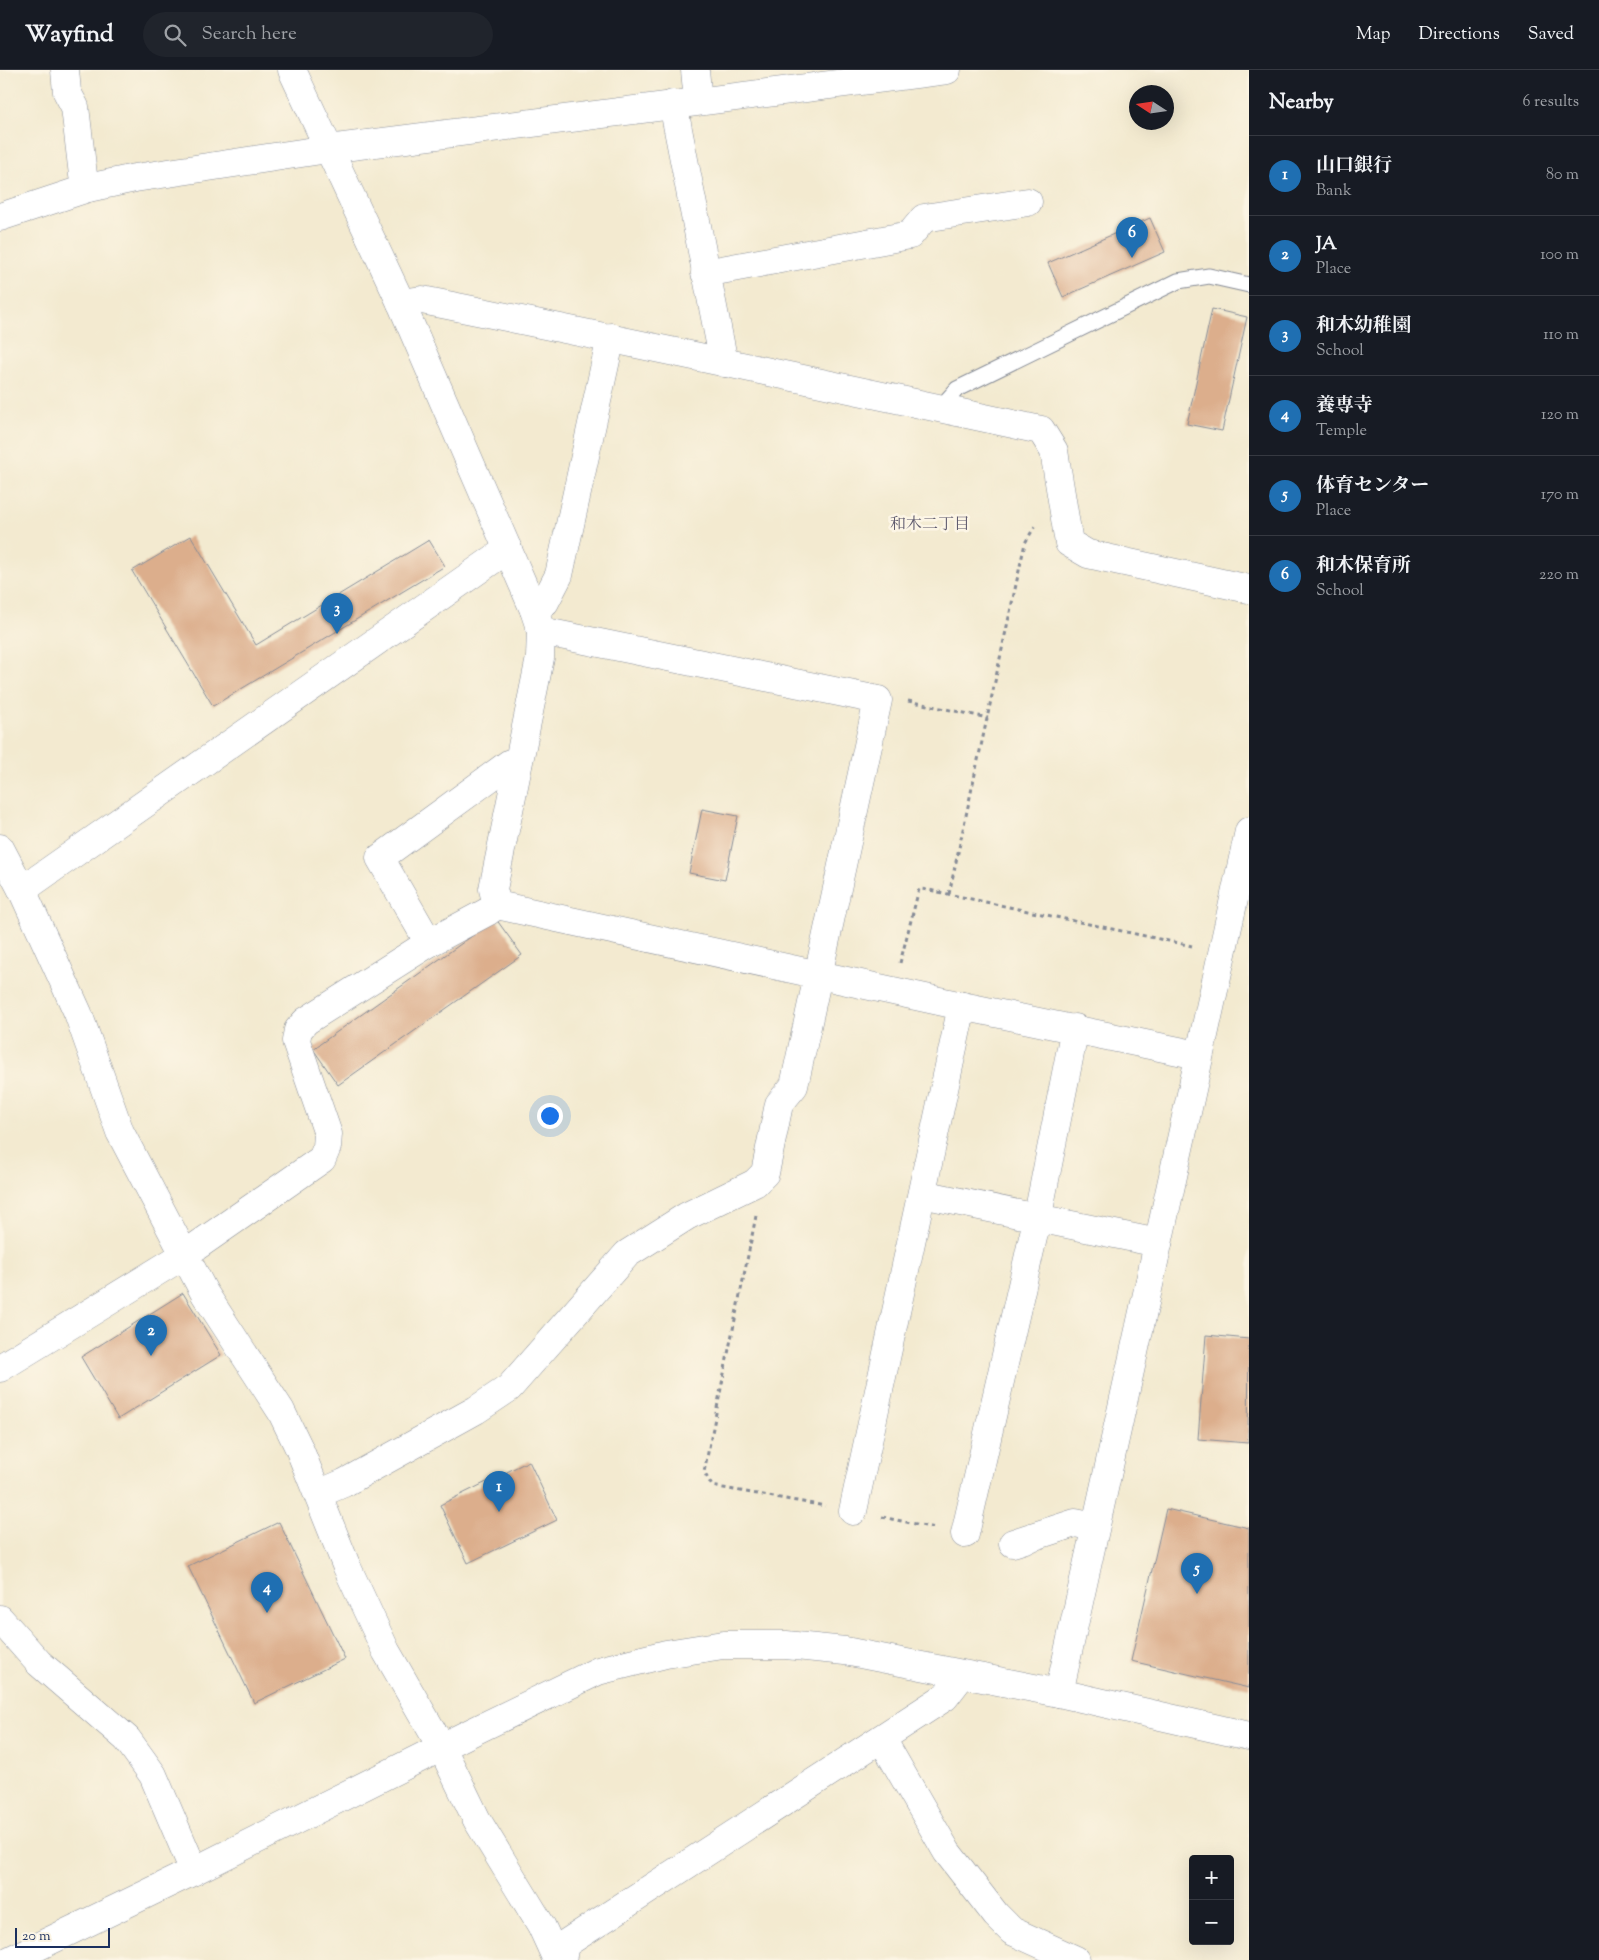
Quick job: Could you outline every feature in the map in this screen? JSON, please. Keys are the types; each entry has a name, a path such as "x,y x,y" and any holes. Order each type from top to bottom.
{"street":[{"path":"65,70 67,92 75,107 83,176 88,188"},
{"path":"292,70 400,304 538,620 540,658 493,889 497,905"},
{"path":"695,70 685,103 705,273 724,363"},
{"path":"0,217 88,188 135,178 328,150 947,70"},
{"path":"705,273 910,235 924,218 1028,202"},
{"path":"400,304 422,300 610,337 1041,430 1054,451 1069,543 1088,554 1249,590"},
{"path":"538,620 559,575 610,337"},
{"path":"22,890 508,550"},
{"path":"318,1494 344,1483 476,1410 509,1388 626,1254 687,1216 755,1183 765,1173 779,1104 794,1086 878,700 538,620"},
{"path":"429,943 380,858 510,764 518,764"},
{"path":"1059,1694 1198,1055 1249,831"},
{"path":"0,848 22,890 78,1013 120,1132 205,1294 281,1410 299,1448 346,1565 386,1651 442,1748 477,1820 541,1925 557,1960"},
{"path":"0,1368 184,1255 322,1159 328,1147 328,1134 296,1041 298,1030 306,1020 429,943 497,905 1198,1055"},
{"path":"853,1511 962,1006"},
{"path":"965,1534 1037,1220 1075,1028"},
{"path":"922,1194 1037,1220 1158,1243"},
{"path":"1013,1543 1075,1523 1095,1526"},
{"path":"0,1619 39,1663 127,1739 153,1775 194,1871"},
{"path":"10,1960 598,1671 666,1654 723,1645 786,1645 845,1651 1059,1694 1249,1736"},
{"path":"562,1960 565,1944 945,1697 962,1675"},
{"path":"882,1739 947,1852 996,1915 1012,1931 1076,1960"}],"lane":[{"path":"939,408 957,389 1178,281 1209,276 1249,285"}],"path":[{"path":"949,894 1025,543 1044,511 1062,502"},
{"path":"878,700 891,698 988,718"},
{"path":"894,991 919,889 1222,953"},
{"path":"755,1183 761,1192 704,1472 712,1486 853,1511 965,1534"}],"building":[{"path":"1150,218 1165,252 1063,297 1048,263"},
{"path":"1212,309 1247,317 1222,431 1187,424"},
{"path":"191,536 256,645 429,540 445,566 213,706 132,571"},
{"path":"702,809 738,816 725,880 689,873"},
{"path":"496,919 522,955 338,1085 313,1049"},
{"path":"183,1293 221,1355 118,1419 81,1357"},
{"path":"1206,1335 1249,1339 1248,1443 1198,1439"},
{"path":"529,1461 557,1520 468,1563 440,1505"},
{"path":"1166,1509 1249,1528 1249,1688 1131,1661"},
{"path":"279,1522 345,1659 254,1703 188,1566"}],"place":[{"name":"和木保育所","path":"1132,258"},
{"name":"和木幼稚園","path":"337,634"},
{"name":"JA","path":"151,1356"},
{"name":"山口銀行","path":"499,1512"},
{"name":"体育センター","path":"1197,1594"},
{"name":"養専寺","path":"267,1613"}],"district":[{"name":"和木二丁目","path":"930,523"}]}
